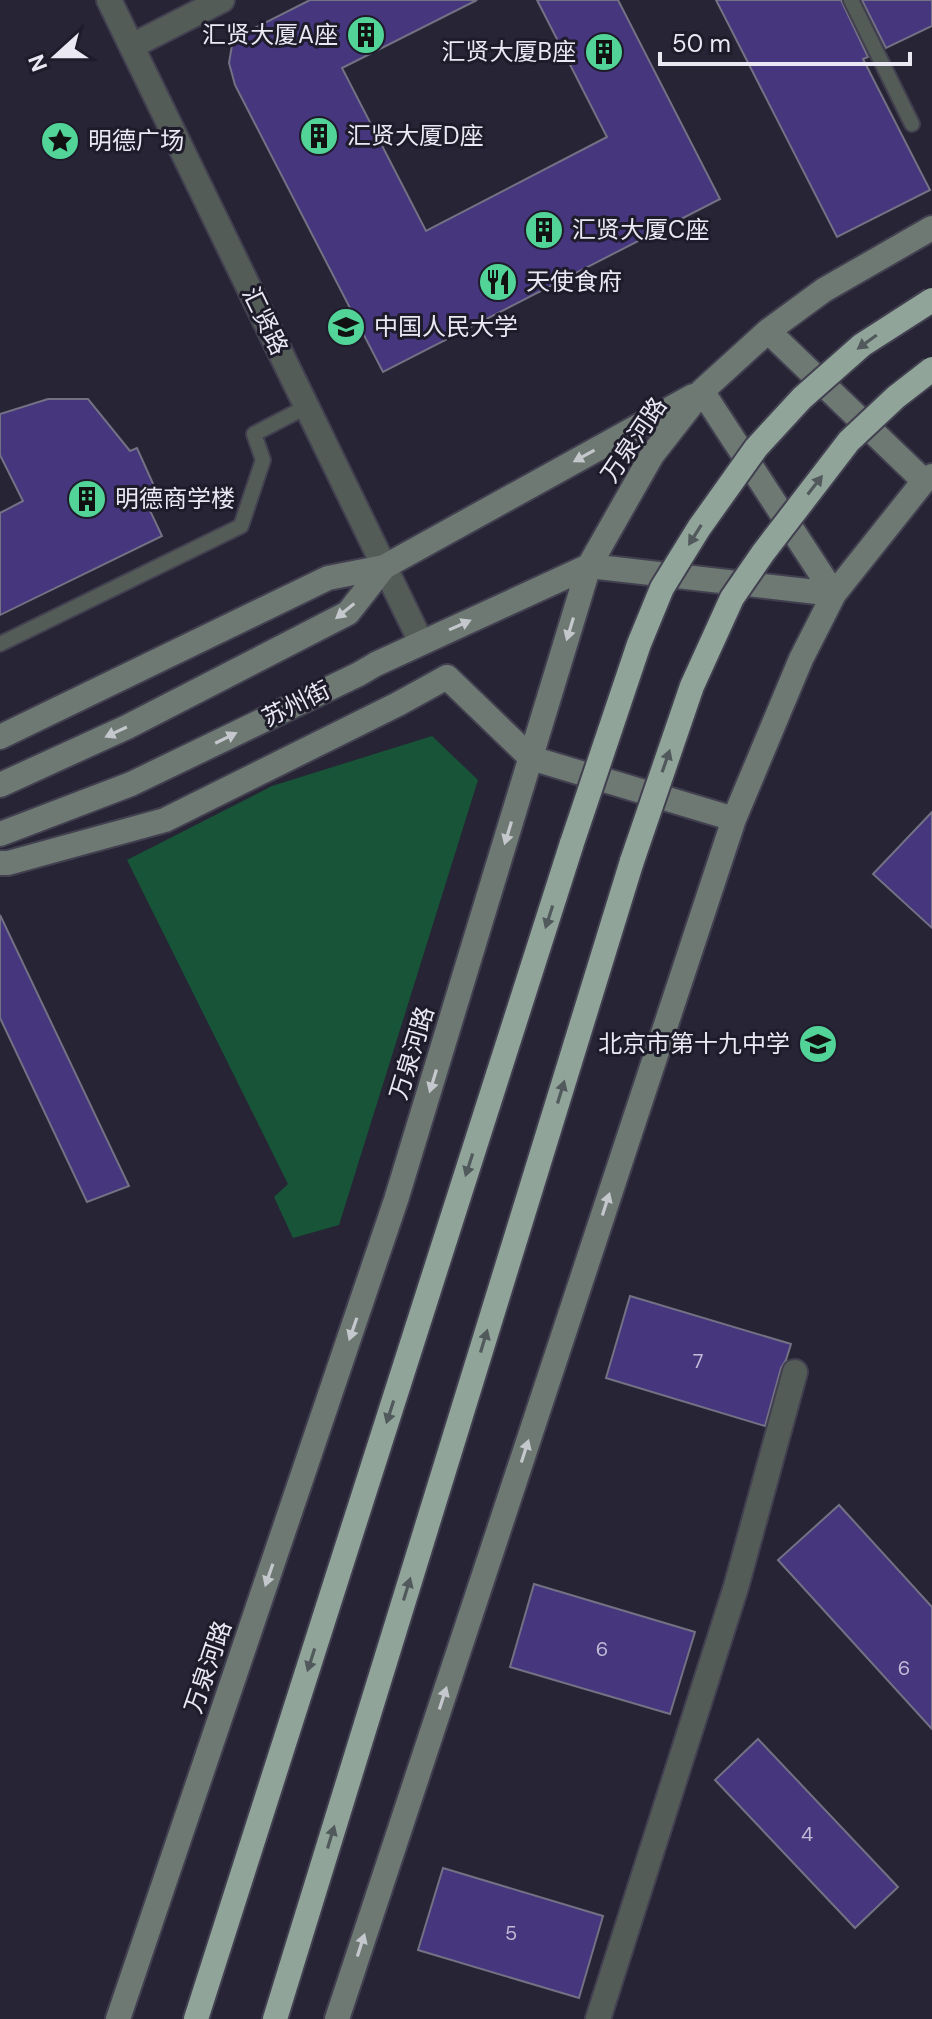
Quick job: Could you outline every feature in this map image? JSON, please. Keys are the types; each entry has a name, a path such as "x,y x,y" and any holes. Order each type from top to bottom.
{"highway":[{"path":"196,2019 572,843 639,644 662,588 699,528 756,448 802,398 862,345 932,300"},
{"path":"275,2019 632,861 692,686 732,598 763,553 849,441 896,397 932,369"}],"street":[{"name":"汇贤路","path":"109,0 421,642"},
{"path":"132,46 222,0"},
{"name":"万泉河路","path":"118,2019 396,1200 589,566 652,455 702,391 768,331 824,290 932,228"},
{"path":"337,2019 734,819 796,671 834,594 928,479 768,331"},
{"path":"0,737 328,578 384,567 702,391 834,594"},
{"path":"589,566 834,594"},
{"name":"苏州街","path":"0,834 131,784 421,642 589,566"},
{"path":"0,785 127,727 348,613 384,567"},
{"name":"苏州街","path":"0,863 165,820 447,677 531,758"},
{"path":"531,758 734,819"},
{"path":"598,2019 736,1587 795,1372"}],"lane":[{"path":"851,0 912,124"},
{"path":"0,644 241,526 263,460 254,434 306,407"}],"green space":[{"path":"432,736 478,780 339,1225 293,1238 274,1197 288,1184 127,860 272,786"}],"building":[{"path":"310,0 477,0 342,68 426,231 607,137 537,0 618,0 720,199 383,372 235,85 229,63 233,39"},
{"path":"716,0 841,0 868,57 863,59 930,190 837,237"},
{"path":"862,0 932,0 932,26 886,48"},
{"name":"明德商学楼","path":"48,399 88,399 130,451 137,448 159,497 146,502 162,536 0,615 0,513 23,501 0,455 0,414"},
{"path":"932,812 932,928 873,874"},
{"path":"0,915 129,1186 87,1202 0,1018"},
{"path":"630,1296 791,1344 765,1426 606,1378"},
{"path":"839,1505 932,1607 932,1729 778,1560"},
{"path":"534,1584 695,1632 670,1714 510,1667"},
{"path":"758,1739 898,1887 855,1928 715,1780"},
{"path":"443,1868 603,1916 579,1998 418,1950"}],"place":[{"name":"汇贤大厦A座","path":"366,35"},
{"name":"汇贤大厦B座","path":"604,52"},
{"name":"汇贤大厦D座","path":"319,136"},
{"name":"明德广场","path":"60,141"},
{"name":"汇贤大厦C座","path":"544,230"},
{"name":"天使食府","path":"498,282"},
{"name":"中国人民大学","path":"346,327"},
{"name":"明德商学楼","path":"87,499"},
{"name":"北京市第十九中学","path":"818,1044"}]}
